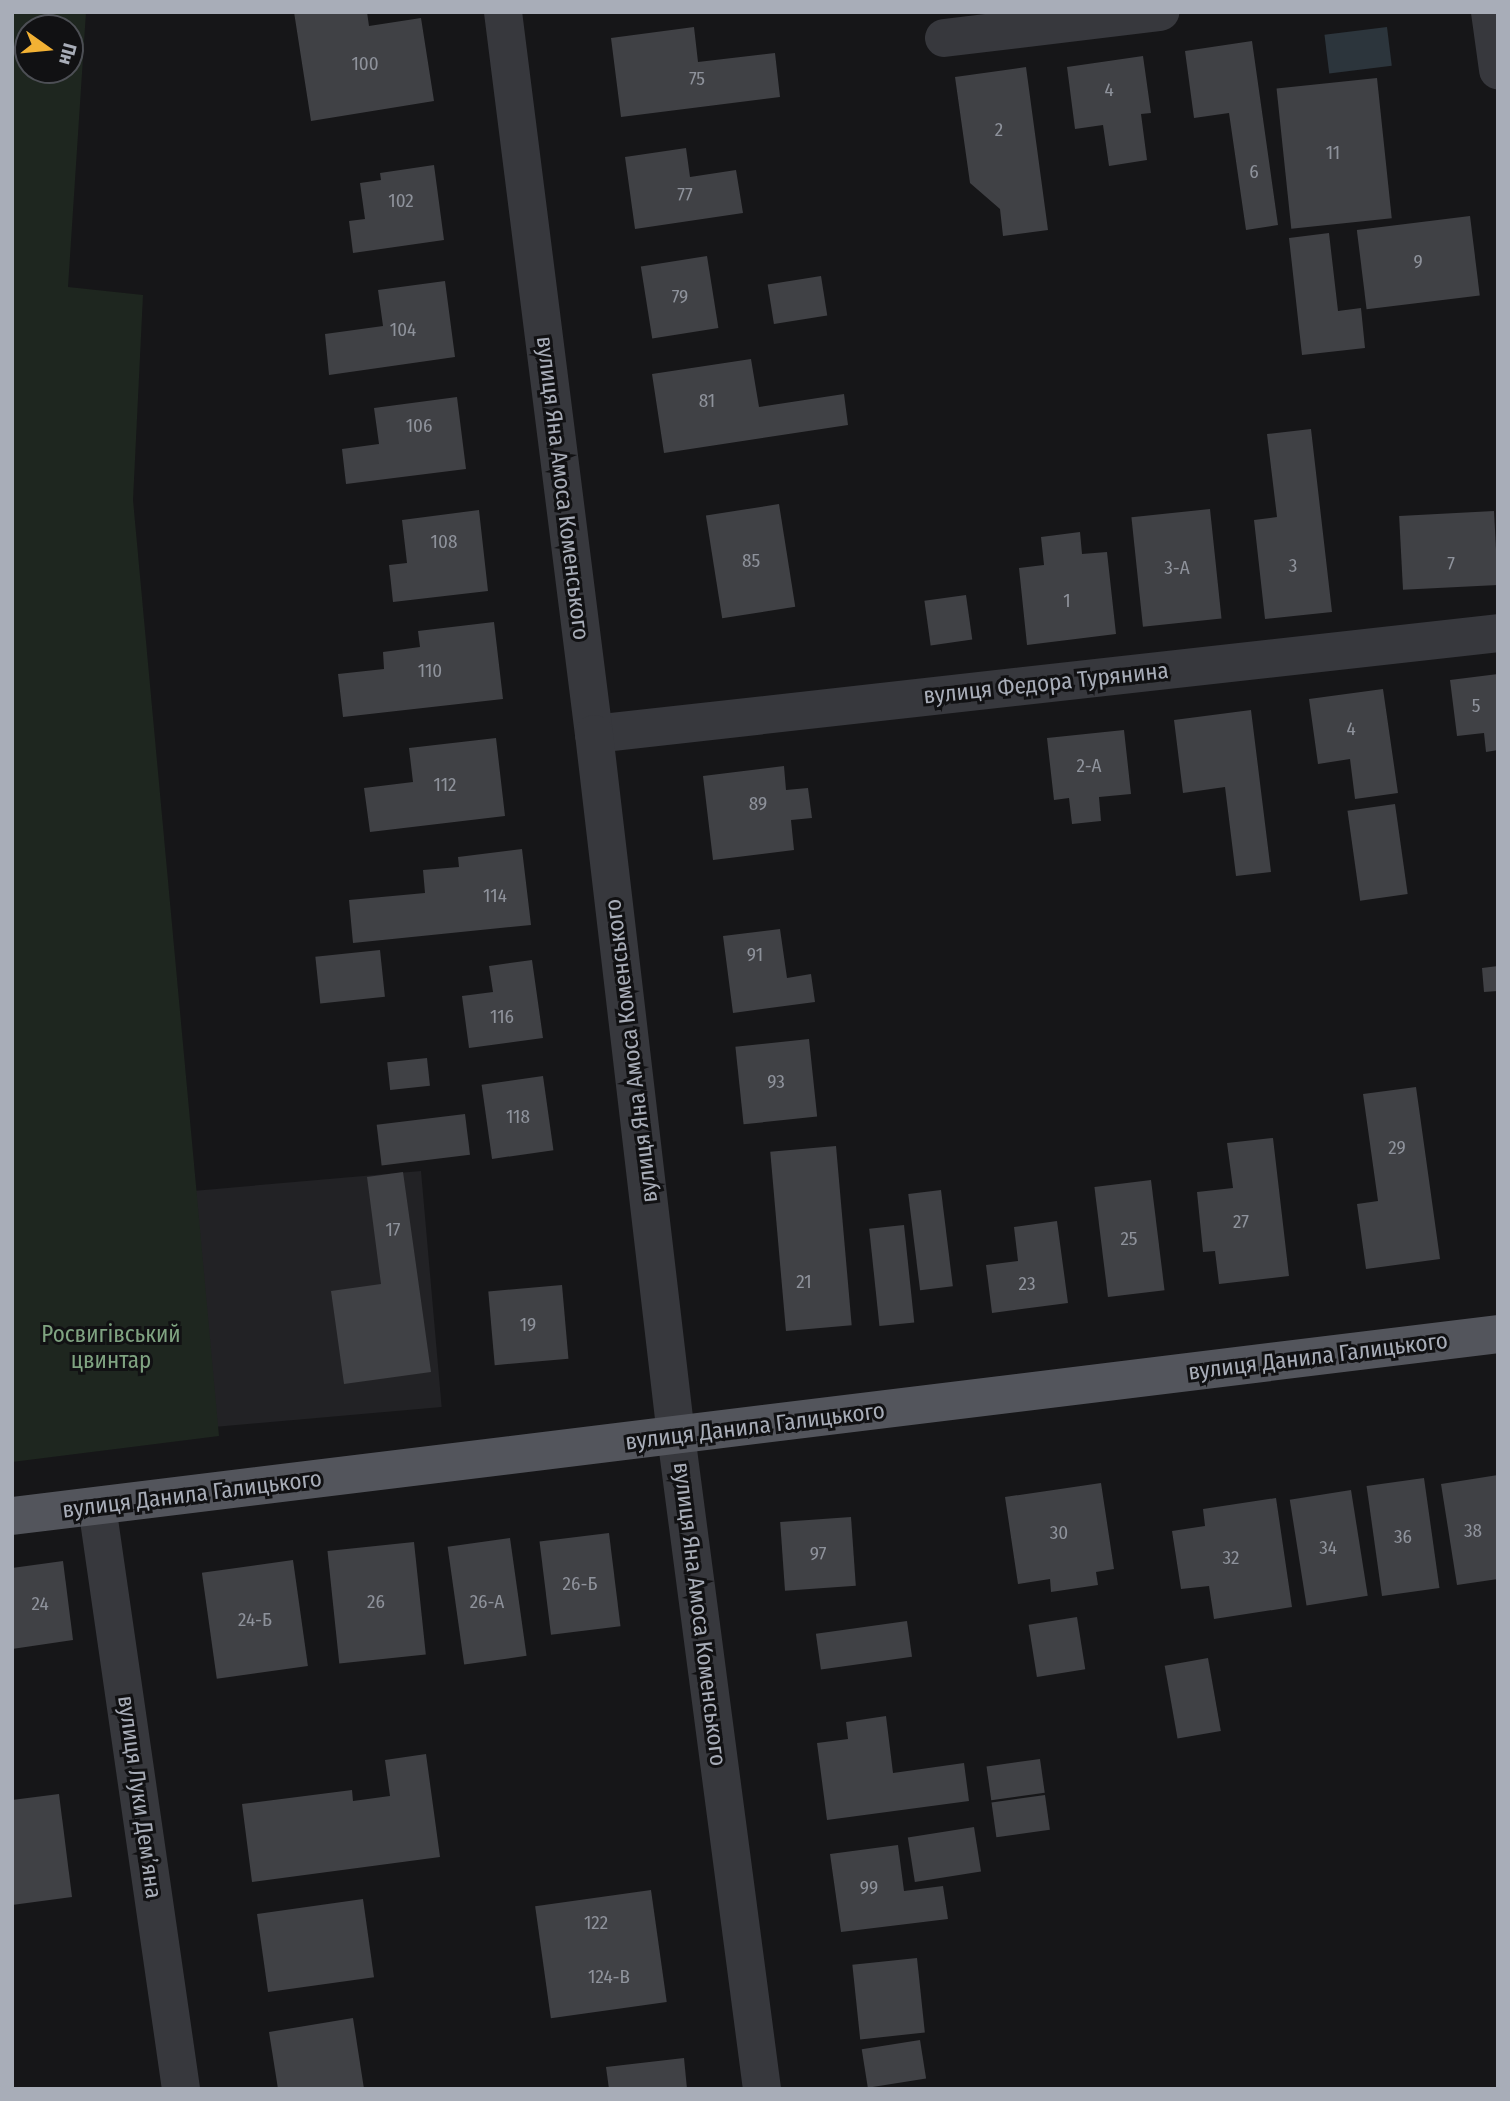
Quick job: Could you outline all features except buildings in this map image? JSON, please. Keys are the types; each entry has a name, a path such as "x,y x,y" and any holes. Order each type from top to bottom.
{"main road":[{"name":"вулиця Данила Галицького","path":"12,1516 1498,1334"}],"street":[{"name":"вулиця Яна Амоса Коменського","path":"503,12 594,734 676,1436 762,2089"},
{"path":"944,38 1160,12"},
{"path":"1490,12 1498,70"},
{"name":"вулиця Федора Турянина","path":"594,734 1498,633"},
{"name":"вулиця Луки Демʼяна","path":"97,1506 181,2089"}],"shaded area":[{"path":"1387,27 1392,66 1329,73 1324,35"},
{"path":"421,1171 442,1407 217,1427 196,1191"}],"green space":[{"name":"Росвигівський цвинтар","path":"12,12 86,12 84,43 84,14 14,14 14,84 81,84 68,287 143,295 133,500 219,1436 12,1462"}]}
